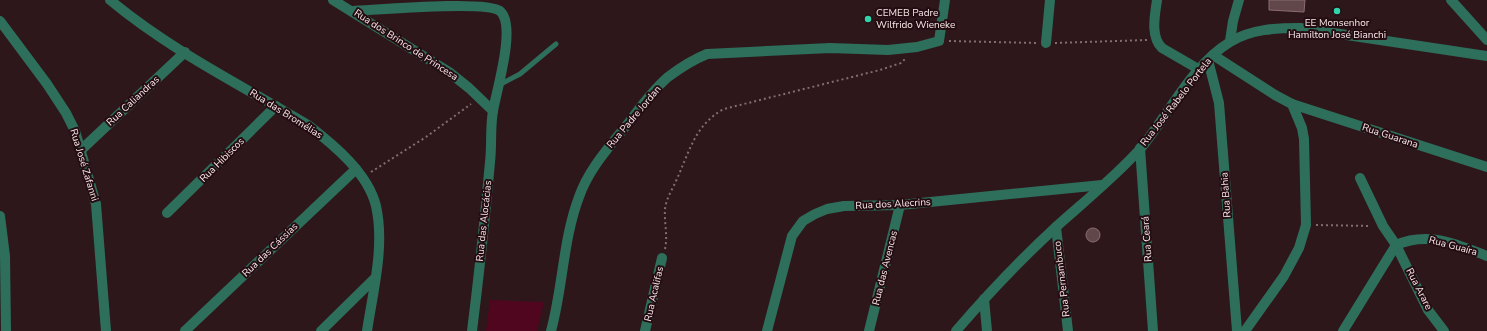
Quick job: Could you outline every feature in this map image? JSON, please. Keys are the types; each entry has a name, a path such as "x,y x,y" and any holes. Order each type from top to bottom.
{"street":[{"name":"Rua das Bromélias","path":"110,0 133,19 185,52 308,125 327,140 356,169 376,205 379,228 378,250 367,331"},
{"name":"Rua dos Brinco de Princesa","path":"333,0 353,11 448,72 492,111"},
{"name":"Rua Padre Jordan","path":"551,331 558,304 574,214 584,182 607,148 666,78 693,59 707,54 830,48 888,50 917,47 939,41 946,0"},
{"path":"1046,43 1050,0"},
{"path":"1157,0 1155,28 1157,42 1162,48 1200,70"},
{"path":"1230,42 1233,21 1239,0"},
{"path":"1451,0 1487,40"},
{"path":"353,11 450,6 488,7 497,9 503,14 506,24 504,67 492,111"},
{"name":"Rua José Zafanni","path":"0,22 66,113 75,131 96,204 106,331"},
{"name":"Rua José Rabelo Portela","path":"956,331 1006,275 1140,148 1211,57 1230,42 1251,32 1278,28 1300,28 1487,56"},
{"name":"Rua Caliandras","path":"81,150 185,52"},
{"name":"Rua Guarana","path":"1211,57 1292,104 1487,167"},
{"name":"Rua Bahia","path":"1211,57 1219,103 1237,331"},
{"path":"1245,331 1284,276 1299,248 1306,225 1304,139 1302,128 1292,104"},
{"name":"Rua Hibiscos","path":"167,213 276,106"},
{"name":"Rua das Alocácias","path":"472,331 491,156 492,111"},
{"name":"Rua Ceará","path":"1140,148 1153,331"},
{"name":"Rua das Cássias","path":"185,331 356,169"},
{"name":"Rua Arare","path":"1360,178 1382,226 1396,245 1428,310 1444,331"},
{"name":"Rua dos Alecrins","path":"768,331 787,250 792,236 804,221 827,209 844,206 900,205 1102,185"},
{"name":"Rua das Avencas","path":"869,331 900,205"},
{"path":"0,216 5,256 6,331"},
{"name":"Rua Pernambuco","path":"1056,227 1068,331"},
{"name":"Rua Guaíra","path":"1396,245 1409,239 1434,239 1487,256"},
{"path":"1343,331 1396,245"},
{"name":"Rua Acalifas","path":"645,331 662,258"},
{"path":"321,331 374,279"},
{"path":"984,299 987,331"}],"lane":[{"path":"499,85 520,74 556,44"}],"path":[{"path":"662,258 665,246 665,208 669,194 694,137 714,114 724,109 889,68 901,63 917,47"},
{"path":"362,178 426,137 479,98"},
{"path":"1306,225 1382,226"}],"shaded area":[{"path":"490,300 544,302 537,331 486,331"}],"building":[{"path":"1269,0 1305,0 1304,12 1269,10"},
{"path":"1093,228 1098,230 1100,235 1098,240 1093,242 1088,240 1086,235 1088,230"}],"place":[{"name":"EE Monsenhor Hamilton José Bianchi","path":"1337,11"},
{"name":"CEMEB Padre Wilfrido Wieneke","path":"868,19"}]}
